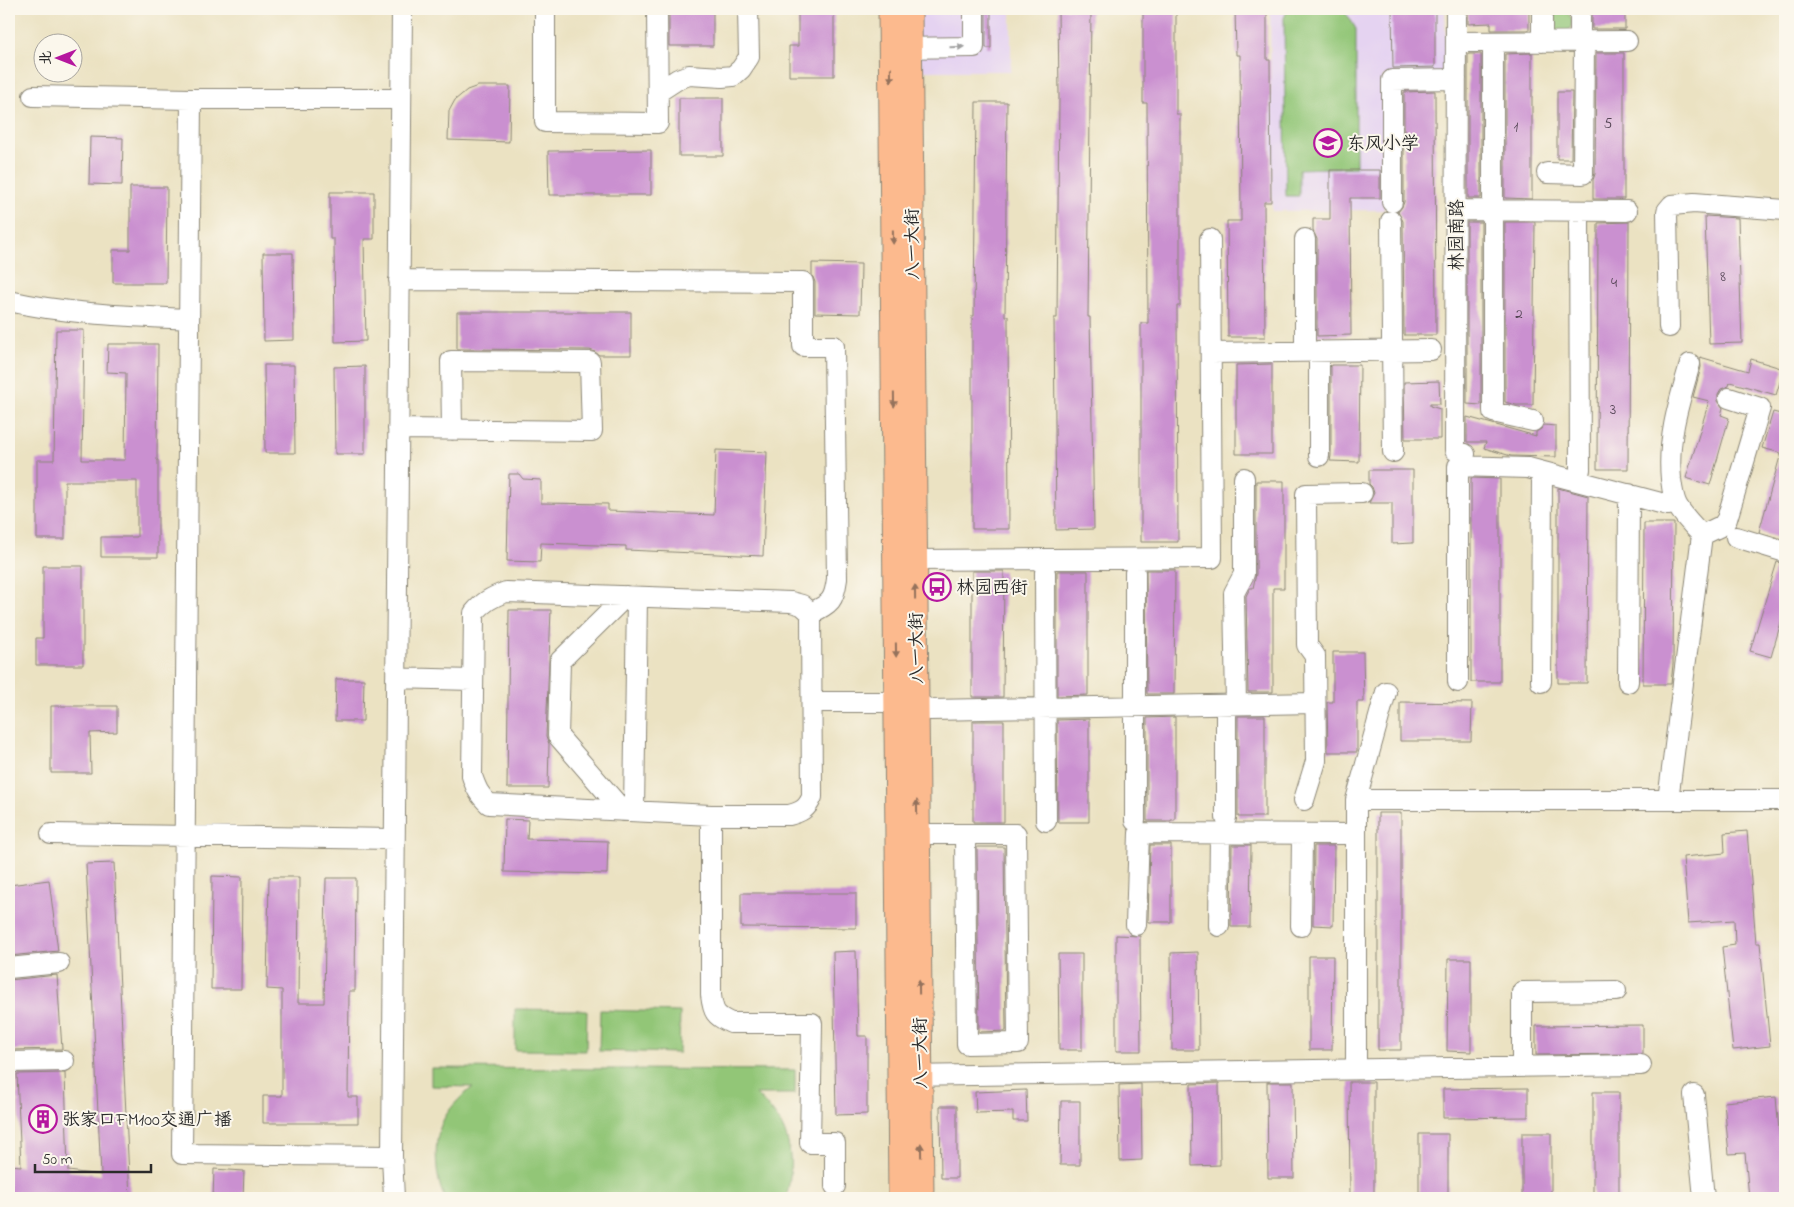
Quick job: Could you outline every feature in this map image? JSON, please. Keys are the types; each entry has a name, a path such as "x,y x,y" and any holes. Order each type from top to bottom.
{"main road":[{"name":"八一大街","path":"891,9 900,48 915,554 906,702 918,834 910,1076 901,1198"},
{"name":"八一大街","path":"909,9 900,48 906,702 910,1076 921,1198"}],"street":[{"path":"394,1198 392,1156 394,839 402,9"},
{"path":"545,9 545,122 658,123 657,9"},
{"path":"658,92 678,79 689,75 733,76 741,69 749,57 748,9"},
{"path":"900,48 974,47 974,9"},
{"name":"林园南路","path":"1456,9 1455,450 1465,454"},
{"path":"1542,9 1542,42"},
{"path":"1547,173 1583,174 1580,9"},
{"path":"1456,42 1627,41"},
{"path":"1494,42 1493,412 1533,421"},
{"path":"1393,452 1392,80 1456,80"},
{"path":"33,96 191,99 401,99"},
{"path":"191,99 182,1154 392,1156"},
{"path":"1669,327 1667,211 1672,205 1694,203 1785,210"},
{"path":"1456,210 1493,207 1579,212 1626,212"},
{"path":"1579,212 1580,470"},
{"path":"915,554 1212,558 1210,239"},
{"path":"1305,239 1319,456"},
{"path":"399,280 804,282 803,346 834,346 837,579 835,595 825,606 811,613"},
{"path":"9,301 26,305 115,314 189,319"},
{"path":"1211,353 1431,350"},
{"path":"398,429 452,430 592,432 590,362 451,362 452,430"},
{"path":"1690,364 1673,429 1670,450 1672,487 1676,503 1692,526 1702,535"},
{"path":"1702,535 1722,525 1727,520 1760,408 1729,398"},
{"path":"1458,682 1458,466 1528,468 1668,505 1676,503"},
{"path":"1541,682 1542,472"},
{"path":"1219,926 1231,705 1234,593 1244,574 1244,478"},
{"path":"1304,800 1316,761 1315,656 1307,645 1306,494 1362,493"},
{"path":"1628,682 1629,494"},
{"path":"1668,800 1702,535"},
{"path":"1736,537 1785,552"},
{"path":"915,554 1130,548"},
{"path":"1045,572 1046,821"},
{"path":"1135,821 1136,572"},
{"path":"506,592 632,597 791,602 802,605 811,613 812,798 808,807 800,812 789,815 710,815 489,804 481,797 472,776 474,613 481,604 491,597 506,592"},
{"path":"629,811 632,597"},
{"path":"629,811 558,736 560,661 632,597"},
{"path":"396,678 472,680"},
{"path":"1356,1070 1356,800 1386,692"},
{"path":"812,702 906,702 930,710 1315,703"},
{"path":"1356,800 1785,800"},
{"path":"710,815 711,995 713,1010 721,1018 731,1023 812,1023 810,1143 835,1143 835,1186"},
{"path":"1136,925 1138,833 1223,826 1302,834 1356,834"},
{"path":"51,834 394,839"},
{"path":"918,834 965,834 1016,834 1018,1044 967,1044 965,834"},
{"path":"1301,926 1302,834"},
{"path":"9,968 59,963"},
{"path":"1522,1067 1522,992 1616,991"},
{"path":"9,1062 64,1061"},
{"path":"910,1076 1641,1065"},
{"path":"1694,1095 1704,1198"}],"shaded area":[{"path":"916,9 1011,9 1011,71 916,71"},
{"name":"东风小学","path":"1270,9 1445,9 1446,75 1383,76 1384,210 1272,211"}],"green space":[{"path":"1288,9 1341,9 1349,17 1356,29 1356,167 1299,169 1299,196 1286,196 1284,18"},
{"path":"1561,11 1569,14 1572,22 1569,30 1561,33 1553,30 1550,22 1553,14"},
{"path":"515,1009 587,1010 586,1051 515,1050"},
{"path":"600,1010 680,1012 679,1053 599,1051"},
{"path":"431,1068 795,1070 795,1094 756,1094 775,1115 789,1146 790,1178 786,1198 445,1198 439,1183 437,1168 436,1154 439,1131 448,1112 473,1087 431,1086"}],"building":[{"path":"669,9 713,9 713,46 669,46"},
{"path":"798,9 834,9 834,76 789,76 789,46 798,46"},
{"path":"986,9 991,9 991,48 986,48"},
{"path":"1058,9 1091,9 1088,317 1090,317 1094,529 1056,530 1054,318 1057,318"},
{"path":"1143,9 1176,9 1176,114 1180,114 1180,306 1177,306 1178,542 1141,542 1141,323 1148,323 1147,103 1143,103"},
{"path":"1235,9 1267,9 1267,60 1270,60 1271,202 1264,202 1265,337 1228,337 1227,221 1241,221 1240,55 1236,55"},
{"path":"1392,9 1435,9 1435,67 1393,68"},
{"path":"1468,9 1529,9 1529,30 1491,30 1491,23 1468,24"},
{"path":"1592,9 1625,9 1625,29 1592,29"},
{"path":"1532,53 1532,199 1505,198 1505,54"},
{"path":"1596,53 1624,53 1624,199 1593,199"},
{"path":"1468,54 1481,54 1481,198 1468,198"},
{"path":"478,86 510,86 509,142 448,140 449,111 455,100 467,90"},
{"path":"1435,91 1436,335 1404,335 1403,221 1398,212 1404,202 1404,92"},
{"path":"1557,92 1572,92 1571,159 1557,159"},
{"path":"679,98 723,98 723,156 679,156"},
{"path":"976,102 1007,102 1005,316 1008,316 1009,529 972,529 972,316 974,316"},
{"path":"90,137 123,138 122,185 89,184"},
{"path":"651,150 651,195 549,195 548,151"},
{"path":"1330,170 1380,170 1380,198 1350,198 1351,335 1317,336 1317,239 1313,231 1313,219 1330,219"},
{"path":"130,187 167,187 166,283 113,283 113,250 130,250"},
{"path":"330,192 374,192 374,239 364,239 366,341 335,342 334,239 330,239"},
{"path":"1705,216 1738,218 1742,343 1709,344"},
{"path":"1467,222 1481,222 1481,405 1467,404"},
{"path":"1505,222 1535,222 1533,405 1516,405 1505,402"},
{"path":"1629,222 1628,469 1597,469 1598,223"},
{"path":"263,253 293,253 294,340 264,341"},
{"path":"812,263 861,264 860,314 815,313 815,282 812,275"},
{"path":"457,312 631,312 631,355 599,355 590,350 457,349"},
{"path":"56,330 84,330 82,460 125,460 126,373 107,372 108,344 158,344 158,557 101,557 101,537 137,537 137,481 65,481 65,539 37,539 37,460 54,460"},
{"path":"1700,357 1748,371 1751,359 1784,369 1776,395 1730,382 1729,386 1721,389 1718,394 1718,401 1723,408 1721,415 1729,418 1710,485 1686,478 1709,401 1693,397 1701,367"},
{"path":"1272,364 1272,454 1236,454 1236,365"},
{"path":"264,365 294,365 295,453 265,453"},
{"path":"1331,365 1360,365 1359,462 1330,461"},
{"path":"365,366 365,454 335,454 334,367"},
{"path":"1439,381 1440,404 1430,404 1430,406 1440,409 1440,439 1405,439 1404,382"},
{"path":"1773,412 1785,415 1785,540 1759,532 1781,453 1762,448"},
{"path":"1467,417 1536,436 1536,432 1544,425 1556,426 1556,457 1511,456 1484,448 1486,442 1467,442"},
{"path":"716,450 767,452 763,556 626,550 626,546 541,543 540,562 507,561 509,474 519,474 523,479 541,480 541,503 608,504 608,511 714,515"},
{"path":"1369,470 1413,470 1413,543 1392,544 1392,503 1369,503 1374,493 1369,484"},
{"path":"1471,478 1500,479 1500,682 1471,682"},
{"path":"1256,481 1284,481 1284,588 1273,588 1273,692 1248,692 1246,596 1250,588 1253,588 1256,574"},
{"path":"1558,488 1588,496 1587,683 1558,683"},
{"path":"1644,523 1674,523 1673,664 1671,684 1643,684"},
{"path":"1777,562 1785,564 1785,608 1771,657 1750,651"},
{"path":"43,566 83,566 83,665 36,665 36,638 43,638"},
{"path":"1146,570 1175,570 1174,694 1147,694"},
{"path":"972,571 1004,571 1003,697 972,697"},
{"path":"1057,571 1088,571 1088,695 1057,696"},
{"path":"509,610 551,610 546,736 549,744 548,788 507,788"},
{"path":"1333,652 1363,652 1364,702 1357,702 1357,752 1328,752 1327,702 1333,702"},
{"path":"336,679 364,679 363,721 335,721"},
{"path":"1400,702 1472,703 1471,741 1400,741"},
{"path":"51,706 117,706 117,732 90,733 91,773 51,773"},
{"path":"1238,716 1265,716 1265,817 1238,817"},
{"path":"1175,717 1175,820 1147,821 1147,718"},
{"path":"1089,719 1089,822 1058,822 1057,720"},
{"path":"973,721 1004,721 1004,822 973,822"},
{"path":"1378,813 1401,813 1401,1050 1378,1050"},
{"path":"505,819 528,820 527,839 608,841 607,874 504,872"},
{"path":"1747,831 1756,943 1760,943 1770,1046 1733,1050 1722,947 1735,945 1734,920 1688,923 1683,857 1725,853 1724,833"},
{"path":"1150,845 1171,845 1171,922 1148,922"},
{"path":"1232,845 1251,845 1250,927 1231,927"},
{"path":"1314,846 1334,846 1333,926 1313,925"},
{"path":"977,847 1004,847 1006,1031 979,1032"},
{"path":"114,863 130,1198 9,1198 9,1165 21,1166 17,1074 65,1073 68,1171 101,1175 86,864"},
{"path":"212,876 242,877 241,989 211,989"},
{"path":"269,877 299,877 298,1003 324,1003 326,878 356,878 355,991 349,991 348,1097 358,1097 358,1123 263,1123 263,1096 282,1096 282,990 267,989"},
{"path":"49,880 58,951 9,956 9,885"},
{"path":"741,893 856,893 856,928 741,927"},
{"path":"1116,935 1140,936 1141,1051 1116,1051"},
{"path":"856,951 858,1036 867,1036 867,1114 836,1115 833,952"},
{"path":"1198,952 1199,1050 1172,1050 1171,953"},
{"path":"1058,954 1082,954 1082,1050 1059,1050"},
{"path":"1309,956 1333,956 1332,1050 1309,1050"},
{"path":"1448,959 1471,959 1471,1052 1447,1051"},
{"path":"57,975 62,1049 9,1050 9,980"},
{"path":"1643,1025 1643,1054 1536,1055 1536,1026"},
{"path":"1267,1082 1293,1082 1294,1178 1268,1178"},
{"path":"1349,1082 1374,1082 1374,1198 1350,1198"},
{"path":"1219,1083 1220,1165 1192,1166 1191,1084"},
{"path":"1141,1084 1142,1160 1120,1161 1119,1085"},
{"path":"1528,1088 1528,1117 1443,1118 1443,1089"},
{"path":"1026,1090 1027,1121 1013,1121 1013,1112 976,1113 975,1092"},
{"path":"1593,1092 1619,1092 1619,1198 1593,1198"},
{"path":"1776,1097 1785,1198 1749,1198 1745,1153 1729,1154 1724,1102"},
{"path":"1061,1101 1080,1101 1080,1165 1060,1165"},
{"path":"940,1106 957,1106 957,1178 941,1178"},
{"path":"1522,1133 1551,1133 1551,1198 1522,1198"},
{"path":"1419,1134 1448,1134 1448,1198 1419,1198"},
{"path":"214,1169 244,1171 243,1198 213,1198"}],"place":[{"name":"东风小学","path":"1328,143"},
{"name":"林园西街","path":"937,587"},
{"name":"张家口FM100交通广播","path":"43,1119"}]}
